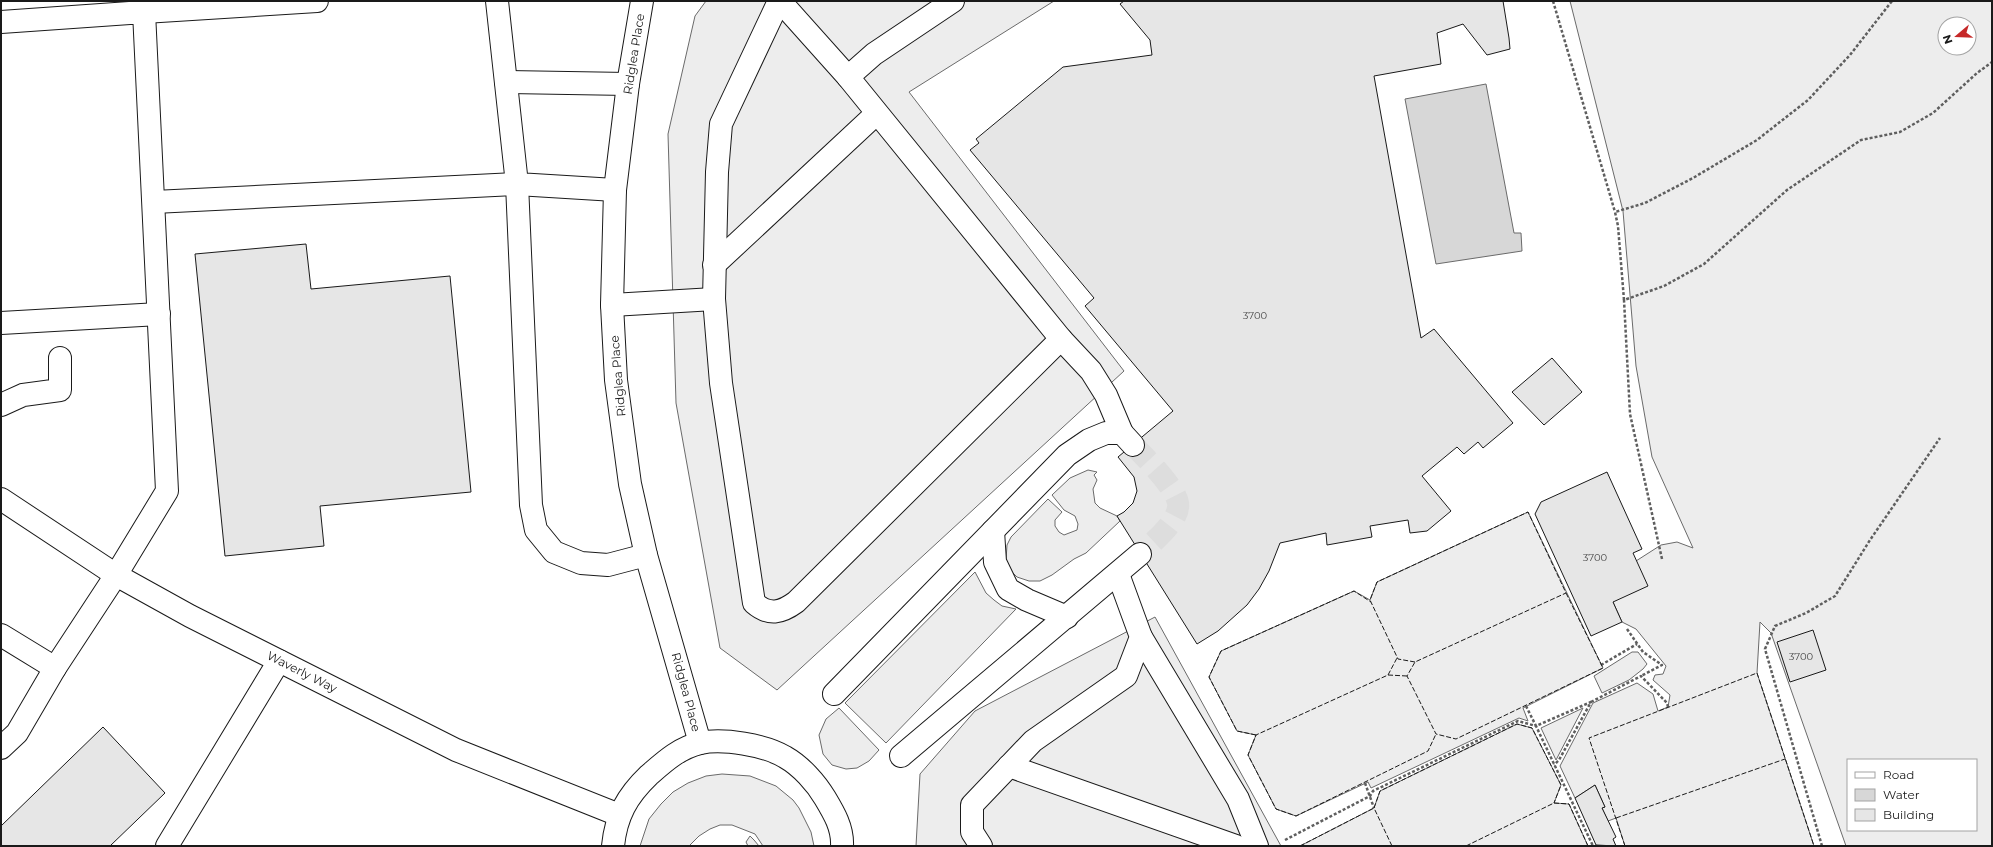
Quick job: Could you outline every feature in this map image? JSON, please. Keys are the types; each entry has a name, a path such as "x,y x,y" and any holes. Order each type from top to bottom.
{"street":[{"path":"1,22 317,1"},
{"path":"497,1 517,184 531,505 536,530 554,552 581,563 608,565 646,555"},
{"name":"Ridglea Place","path":"642,1 628,84 615,190 612,305 616,380 630,484 646,555 700,743"},
{"path":"834,694 1067,455 1089,440 1106,433 1127,439 1106,395 1094,377 876,114 848,77 780,1 721,124 714,265 714,299 721,383 750,589 754,603 761,609 772,612 785,610 796,602 1061,339"},
{"path":"848,77 874,54 953,1"},
{"path":"2,745 18,733 55,668 116,575 167,490 144,12"},
{"path":"506,82 628,84"},
{"path":"714,265 876,114"},
{"path":"154,202 517,184 615,190"},
{"path":"612,305 714,299"},
{"path":"1,323 158,314"},
{"path":"1,405 23,395 60,390 60,358"},
{"name":"Waverly Way","path":"1,499 116,575 190,616 456,750 619,815"},
{"path":"993,531 995,562 1008,590 1067,617"},
{"path":"901,756 1140,554"},
{"path":"1118,574 1141,637 1238,800 1257,846"},
{"path":"1,635 55,668"},
{"path":"981,846 972,832 972,805 1033,741 1126,676 1141,637"},
{"path":"167,846 279,661"},
{"path":"613,846 619,815 641,783 670,756 700,743 726,742 756,746 785,757 802,770 821,792 836,816 842,846"},
{"path":"1009,766 1236,846"}],"path":[{"path":"1553,1 1618,226 1624,300 1630,414 1662,559"},
{"path":"1615,212 1645,203 1693,178 1757,140 1808,100 1850,55 1892,1"},
{"path":"1624,300 1664,286 1704,264 1787,190 1861,140 1900,132 1933,113 1977,73 1992,62"},
{"path":"1822,846 1765,649 1774,626 1806,613 1835,596 1870,540 1940,438"},
{"path":"1281,842 1370,796 1373,791 1518,721 1536,726 1590,702 1662,665 1643,652 1626,629"},
{"path":"1601,666 1638,644"},
{"path":"1641,676 1668,703 1668,707"},
{"path":"1554,765 1559,760 1590,702"},
{"path":"1526,706 1593,846"},
{"path":"1365,783 1374,808"}],"shaded area":[{"path":"706,1 1054,1 909,92 1124,371 777,690 720,648 676,403 668,134 695,16"},
{"path":"1570,1 1992,1 1992,846 1846,846 1771,633 1760,622 1757,673 1814,846 1625,846 1616,818 1608,821 1602,808 1605,807 1595,785 1575,798 1560,766 1593,703 1637,683 1653,694 1658,711 1668,707 1670,695 1653,680 1655,675 1663,674 1666,666 1636,629 1622,622 1613,602 1636,561 1661,545 1677,542 1693,548 1652,457 1636,366 1623,211"},
{"path":"1088,470 1097,472 1094,475 1097,480 1093,489 1095,503 1100,508 1117,516 1120,521 1086,553 1074,559 1052,575 1040,581 1029,581 1017,577 1010,570 1006,560 1007,545 1011,537 1048,499 1062,512 1055,520 1055,526 1059,532 1064,535 1077,530 1078,524 1075,516 1064,510 1052,495 1070,478"},
{"path":"1528,512 1603,668 1523,708 1528,721 1519,718 1371,788 1368,782 1296,816 1276,809 1248,755 1256,735 1237,731 1209,677 1221,651 1354,591 1370,600 1377,582"},
{"path":"975,572 986,593 1002,606 1016,609 886,743 845,703"},
{"path":"1155,617 1281,846 916,846 920,774 975,711"},
{"path":"1632,652 1638,652 1647,664 1629,680 1602,693 1594,676"},
{"path":"839,708 879,750 869,761 857,768 846,769 832,765 823,754 819,735 826,719"},
{"path":"1583,708 1556,760 1541,728"},
{"path":"1517,724 1532,728 1561,785 1554,803 1569,804 1588,846 1300,846 1374,808 1380,791"},
{"path":"722,774 750,776 776,786 793,800 799,808 811,832 814,846 763,846 755,834 732,825 720,825 699,836 689,846 640,846 649,819 673,792 688,783 706,776"},
{"path":"750,836 759,846 748,846 746,842"}],"water":[{"path":"1486,84 1514,233 1521,233 1522,251 1436,264 1405,99"}],"building":[{"path":"1124,1 1503,1 1509,38 1510,49 1487,55 1463,24 1437,33 1441,64 1374,76 1421,338 1434,329 1513,423 1483,448 1478,442 1464,454 1457,447 1422,476 1451,511 1427,531 1410,533 1408,520 1370,526 1372,537 1327,545 1326,533 1280,543 1269,571 1259,589 1247,605 1218,631 1197,644 1117,516 1124,512 1133,503 1137,491 1134,477 1118,457 1173,411 1085,306 1094,298 970,150 979,143 976,139 1063,67 1152,55 1150,40 1120,4"},
{"path":"306,244 311,289 450,276 471,492 320,506 324,546 225,556 195,254"},
{"path":"1552,358 1582,392 1544,425 1512,392"},
{"path":"1607,472 1642,549 1633,553 1648,586 1613,602 1622,622 1591,636 1535,514 1541,502"},
{"path":"1813,630 1826,670 1790,682 1777,642"},
{"path":"103,727 165,793 110,846 1,846 1,826"},
{"path":"1595,785 1605,807 1602,808 1616,837 1613,839 1616,846 1596,845 1575,798"}],"tunnel":[{"path":"1133,445 1166,481 1172,489 1178,503 1178,510 1175,517 1165,531 1140,554"}],"fence":[{"path":"1415,662 1398,659 1370,600 1377,582 1528,512 1566,593"},
{"path":"1256,735 1237,731 1209,677 1221,651 1354,591 1371,602"},
{"path":"1566,593 1603,668 1456,739 1436,734 1407,676 1415,662 1566,593"},
{"path":"1388,675 1397,658"},
{"path":"1625,846 1589,738 1757,673 1814,846"},
{"path":"1407,676 1388,675 1256,735 1248,755 1276,809 1296,816 1428,751 1436,734"},
{"path":"1392,846 1374,808 1380,791 1517,724 1532,728 1561,785 1554,803"},
{"path":"1616,818 1785,759"},
{"path":"1466,846 1554,803 1569,804 1588,846"},
{"path":"1300,846 1374,808"}]}
